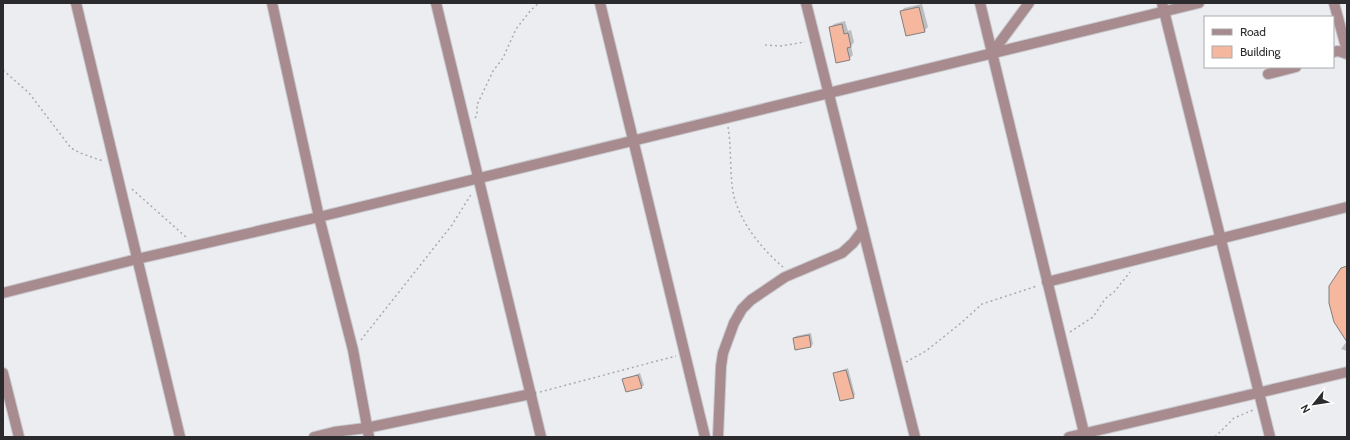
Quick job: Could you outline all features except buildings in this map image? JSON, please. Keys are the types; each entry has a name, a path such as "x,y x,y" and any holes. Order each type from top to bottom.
{"street":[{"path":"76,3 180,437"},
{"path":"272,3 319,216 353,350 368,433"},
{"path":"436,3 494,247 532,394 541,437"},
{"path":"600,3 706,437"},
{"path":"806,3 915,437"},
{"path":"980,3 1084,435"},
{"path":"992,53 1029,3"},
{"path":"3,294 137,259 479,180 634,140 992,53 1163,7 1199,3"},
{"path":"1334,3 1347,52 1334,52"},
{"path":"1163,7 1270,437"},
{"path":"1268,74 1292,68"},
{"path":"1047,282 1347,207"},
{"path":"718,437 721,366 734,323 742,309 751,300 791,274 842,253 853,243 863,230"},
{"path":"1069,437 1084,435 1347,372"},
{"path":"3,373 19,437"},
{"path":"314,437 334,432 368,433 532,394"}],"path":[{"path":"465,122 477,116 477,106 493,71 503,58 516,29 538,3"},
{"path":"764,45 781,46 806,42 816,45"},
{"path":"3,70 28,93 71,148 80,153 115,165"},
{"path":"727,118 732,154 733,187 737,205 747,224 763,247 791,274"},
{"path":"353,350 452,225 479,180"},
{"path":"131,189 180,230 193,246"},
{"path":"1061,339 1093,316 1105,299 1115,291 1142,258"},
{"path":"897,366 926,351 986,302 1047,282"},
{"path":"532,394 685,354"},
{"path":"1215,437 1234,418 1262,406"}]}
